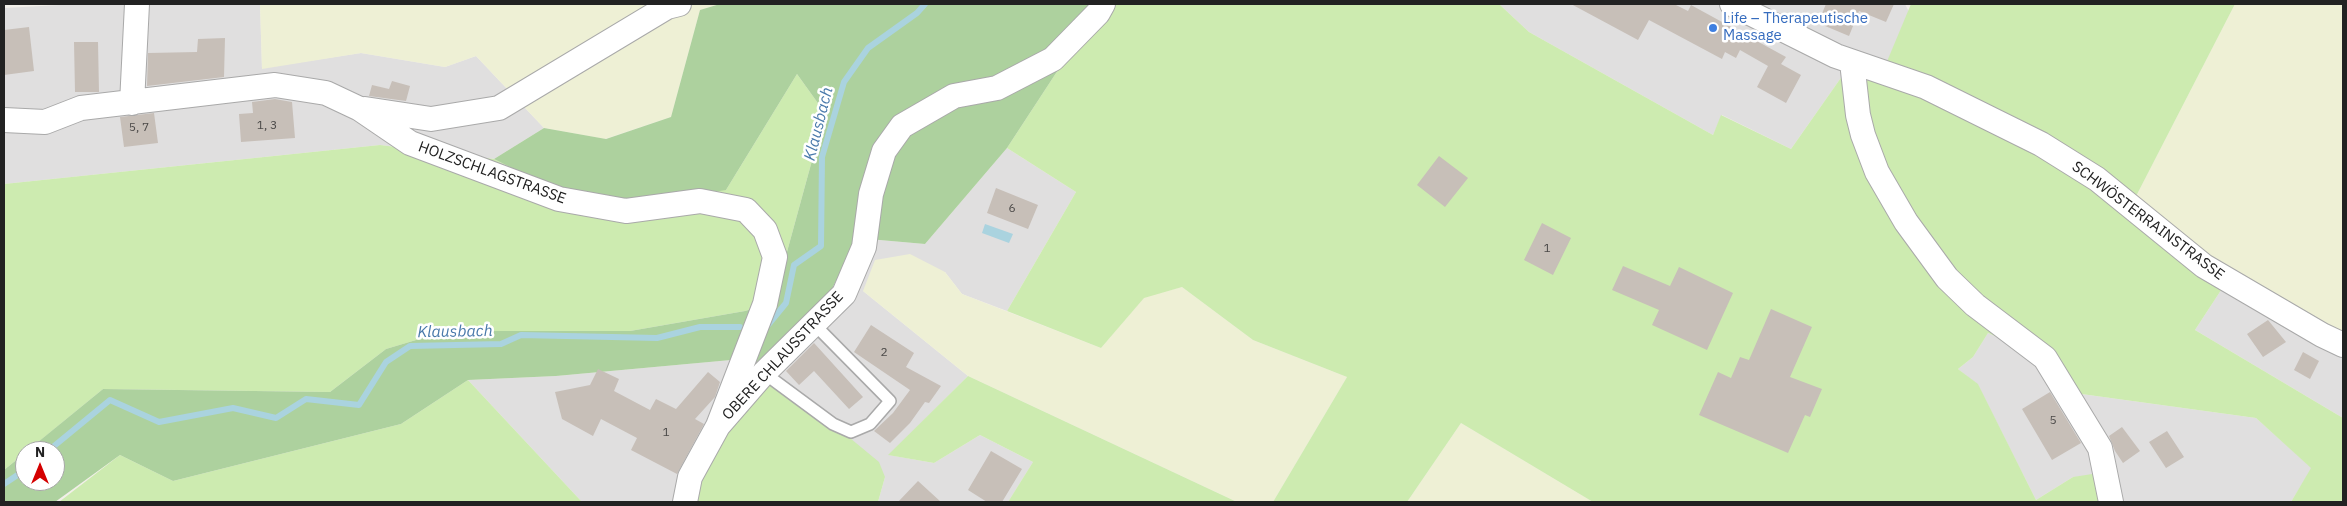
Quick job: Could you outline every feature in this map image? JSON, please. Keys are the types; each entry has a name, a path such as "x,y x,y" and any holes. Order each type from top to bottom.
{"street":[{"path":"132,103 136,4"},
{"name":"HOLZSCHLAGSTRASSE","path":"360,109 431,118 499,108 667,7 679,4"},
{"name":"OBERE CHLAUSSTRASSE","path":"685,502 690,478 718,426 764,373 844,294 864,247 871,194 884,151 902,126 954,96 998,88 1053,59 1098,13 1103,4"},
{"name":"SCHWÖSTERRAINSTRASSE","path":"1732,4 1852,62 1926,87 2007,126 2054,152 2097,179 2204,266 2322,335 2343,345"},
{"path":"1852,62 1862,135 1876,172 1906,222 1947,278 1975,305 2046,358 2100,448 2111,502"},
{"path":"4,120 45,122 81,108 275,85 326,93 360,109"},
{"name":"HOLZSCHLAGSTRASSE","path":"360,109 410,143 559,199 626,212 700,201 746,210 766,230 775,258 765,304 718,426"}],"lane":[{"path":"764,373 833,424 851,432 870,424 890,401 814,324"}],"shaded area":[{"path":"78,4 260,4 262,68 361,53 445,67 476,56 544,128 494,159 380,145 4,184 4,8"},
{"path":"1499,4 1905,4 1909,12 1883,72 1852,62 1791,149 1722,115 1713,135 1529,32"},
{"path":"1007,148 1076,192 1007,311 962,294 945,272 863,291 968,376 889,455 934,463 980,435 1033,462 1008,502 878,502 885,477 685,502 582,502 468,380 556,376 731,360 857,238 925,244"},
{"path":"2227,281 2343,345 2343,418 2195,330"},
{"path":"1988,333 2045,358 2067,392 2256,418 2312,468 2291,502 2111,502 2073,477 2036,500 1978,385 1958,369 1973,357"}],"green space":[{"path":"260,4 720,4 700,10 671,117 605,139 544,128 476,56 445,67 361,53 262,69"},
{"path":"720,4 1095,4 1060,67 1007,148 925,244 857,238 825,303 757,362 731,360 556,376 468,380 401,424 173,481 120,455 55,502 4,502 4,470 15,461 15,491 65,491 65,441 39,441 103,389 330,392 386,349 446,331 630,331 745,311 773,303 825,113 797,74 726,190 631,205 559,192 494,159 544,128 606,139 671,117 700,10"},
{"path":"1095,4 1499,4 1529,32 1713,135 1721,115 1791,149 1852,62 1883,71 1911,4 2235,4 2131,206 2227,281 2195,330 2343,418 2343,502 2291,502 2311,468 2256,418 2067,392 2045,358 1988,333 1973,357 1958,369 1978,384 2036,500 2073,477 2105,472 2111,502 1593,502 1461,423 1407,502 1273,502 1347,377 1253,340 1182,287 1144,298 1101,348 1007,311 1076,192 1007,148 1060,67"},
{"path":"2235,4 2343,4 2343,345 2131,206"},
{"path":"797,74 825,113 773,303 745,311 630,331 446,331 386,349 330,392 103,389 39,441 15,441 15,461 4,470 4,184 380,145 494,159 559,192 726,190"},
{"path":"910,254 945,272 962,294 1101,348 1144,297 1182,287 1253,340 1347,377 1273,502 1237,502 968,376 863,291 875,260"},
{"path":"764,373 833,424 879,462 885,477 878,502 685,502"},
{"path":"968,376 1237,502 1008,502 1033,462 980,435 934,463 888,455"},
{"path":"468,380 582,502 59,502 120,455 173,481 401,424"},
{"path":"1461,423 1593,502 1407,502"}],"water":[{"path":"985,224 1013,234 1009,243 982,233"}],"building":[{"path":"1571,4 1674,4 1688,11 1691,5 1786,57 1781,64 1801,75 1786,103 1757,87 1768,66 1740,50 1736,58 1725,52 1722,59 1649,20 1638,40"},
{"path":"1826,4 1894,4 1886,22 1859,11 1849,36 1818,23"},
{"path":"29,27 34,71 4,75 4,30"},
{"path":"225,38 224,77 147,86 148,53 197,52 198,39"},
{"path":"74,42 98,42 99,92 75,92"},
{"path":"392,81 410,86 406,101 369,96 372,85 389,89"},
{"path":"275,99 292,102 295,138 241,142 239,114 253,113 252,102"},
{"path":"154,113 158,143 124,147 120,117"},
{"path":"1439,156 1468,178 1445,207 1417,185"},
{"path":"996,188 1038,205 1028,229 987,213"},
{"path":"1542,223 1571,238 1553,275 1524,260"},
{"path":"1623,266 1670,286 1679,267 1733,293 1707,350 1652,325 1659,310 1612,290"},
{"path":"1771,309 1812,327 1790,377 1822,389 1810,417 1805,415 1788,453 1699,415 1718,372 1731,378 1740,357 1749,360"},
{"path":"2268,320 2286,342 2263,357 2247,334"},
{"path":"871,325 914,353 906,367 941,386 929,403 925,402 910,423 890,443 874,431 893,413 910,390 854,352"},
{"path":"814,343 863,397 849,409 814,371 799,385 786,371"},
{"path":"2303,352 2319,361 2310,379 2294,370"},
{"path":"598,369 619,379 614,391 650,410 656,399 676,409 708,372 720,382 715,397 695,419 704,424 677,474 631,450 637,438 601,419 593,436 562,419 555,392 590,385"},
{"path":"2050,392 2081,443 2052,460 2022,409"},
{"path":"2122,427 2140,451 2123,463 2115,451 2109,436"},
{"path":"2167,431 2184,457 2166,468 2149,442"},
{"path":"991,451 1022,469 1002,502 987,502 968,490"},
{"path":"918,481 941,502 898,502"}],"waterway":[{"name":"Klausbach","path":"768,325 786,303 794,265 821,246 822,157 844,82 868,48 917,13 925,4"},
{"name":"Klausbach","path":"60,441 110,400 159,422 233,408 276,418 306,399 359,405 386,362 410,346 501,344 521,335 657,338 700,327 740,327"},
{"name":"Klausbach","path":"4,484 15,477"}],"place":[{"name":"Life – Therapeutische Massage","path":"1713,28"}]}
